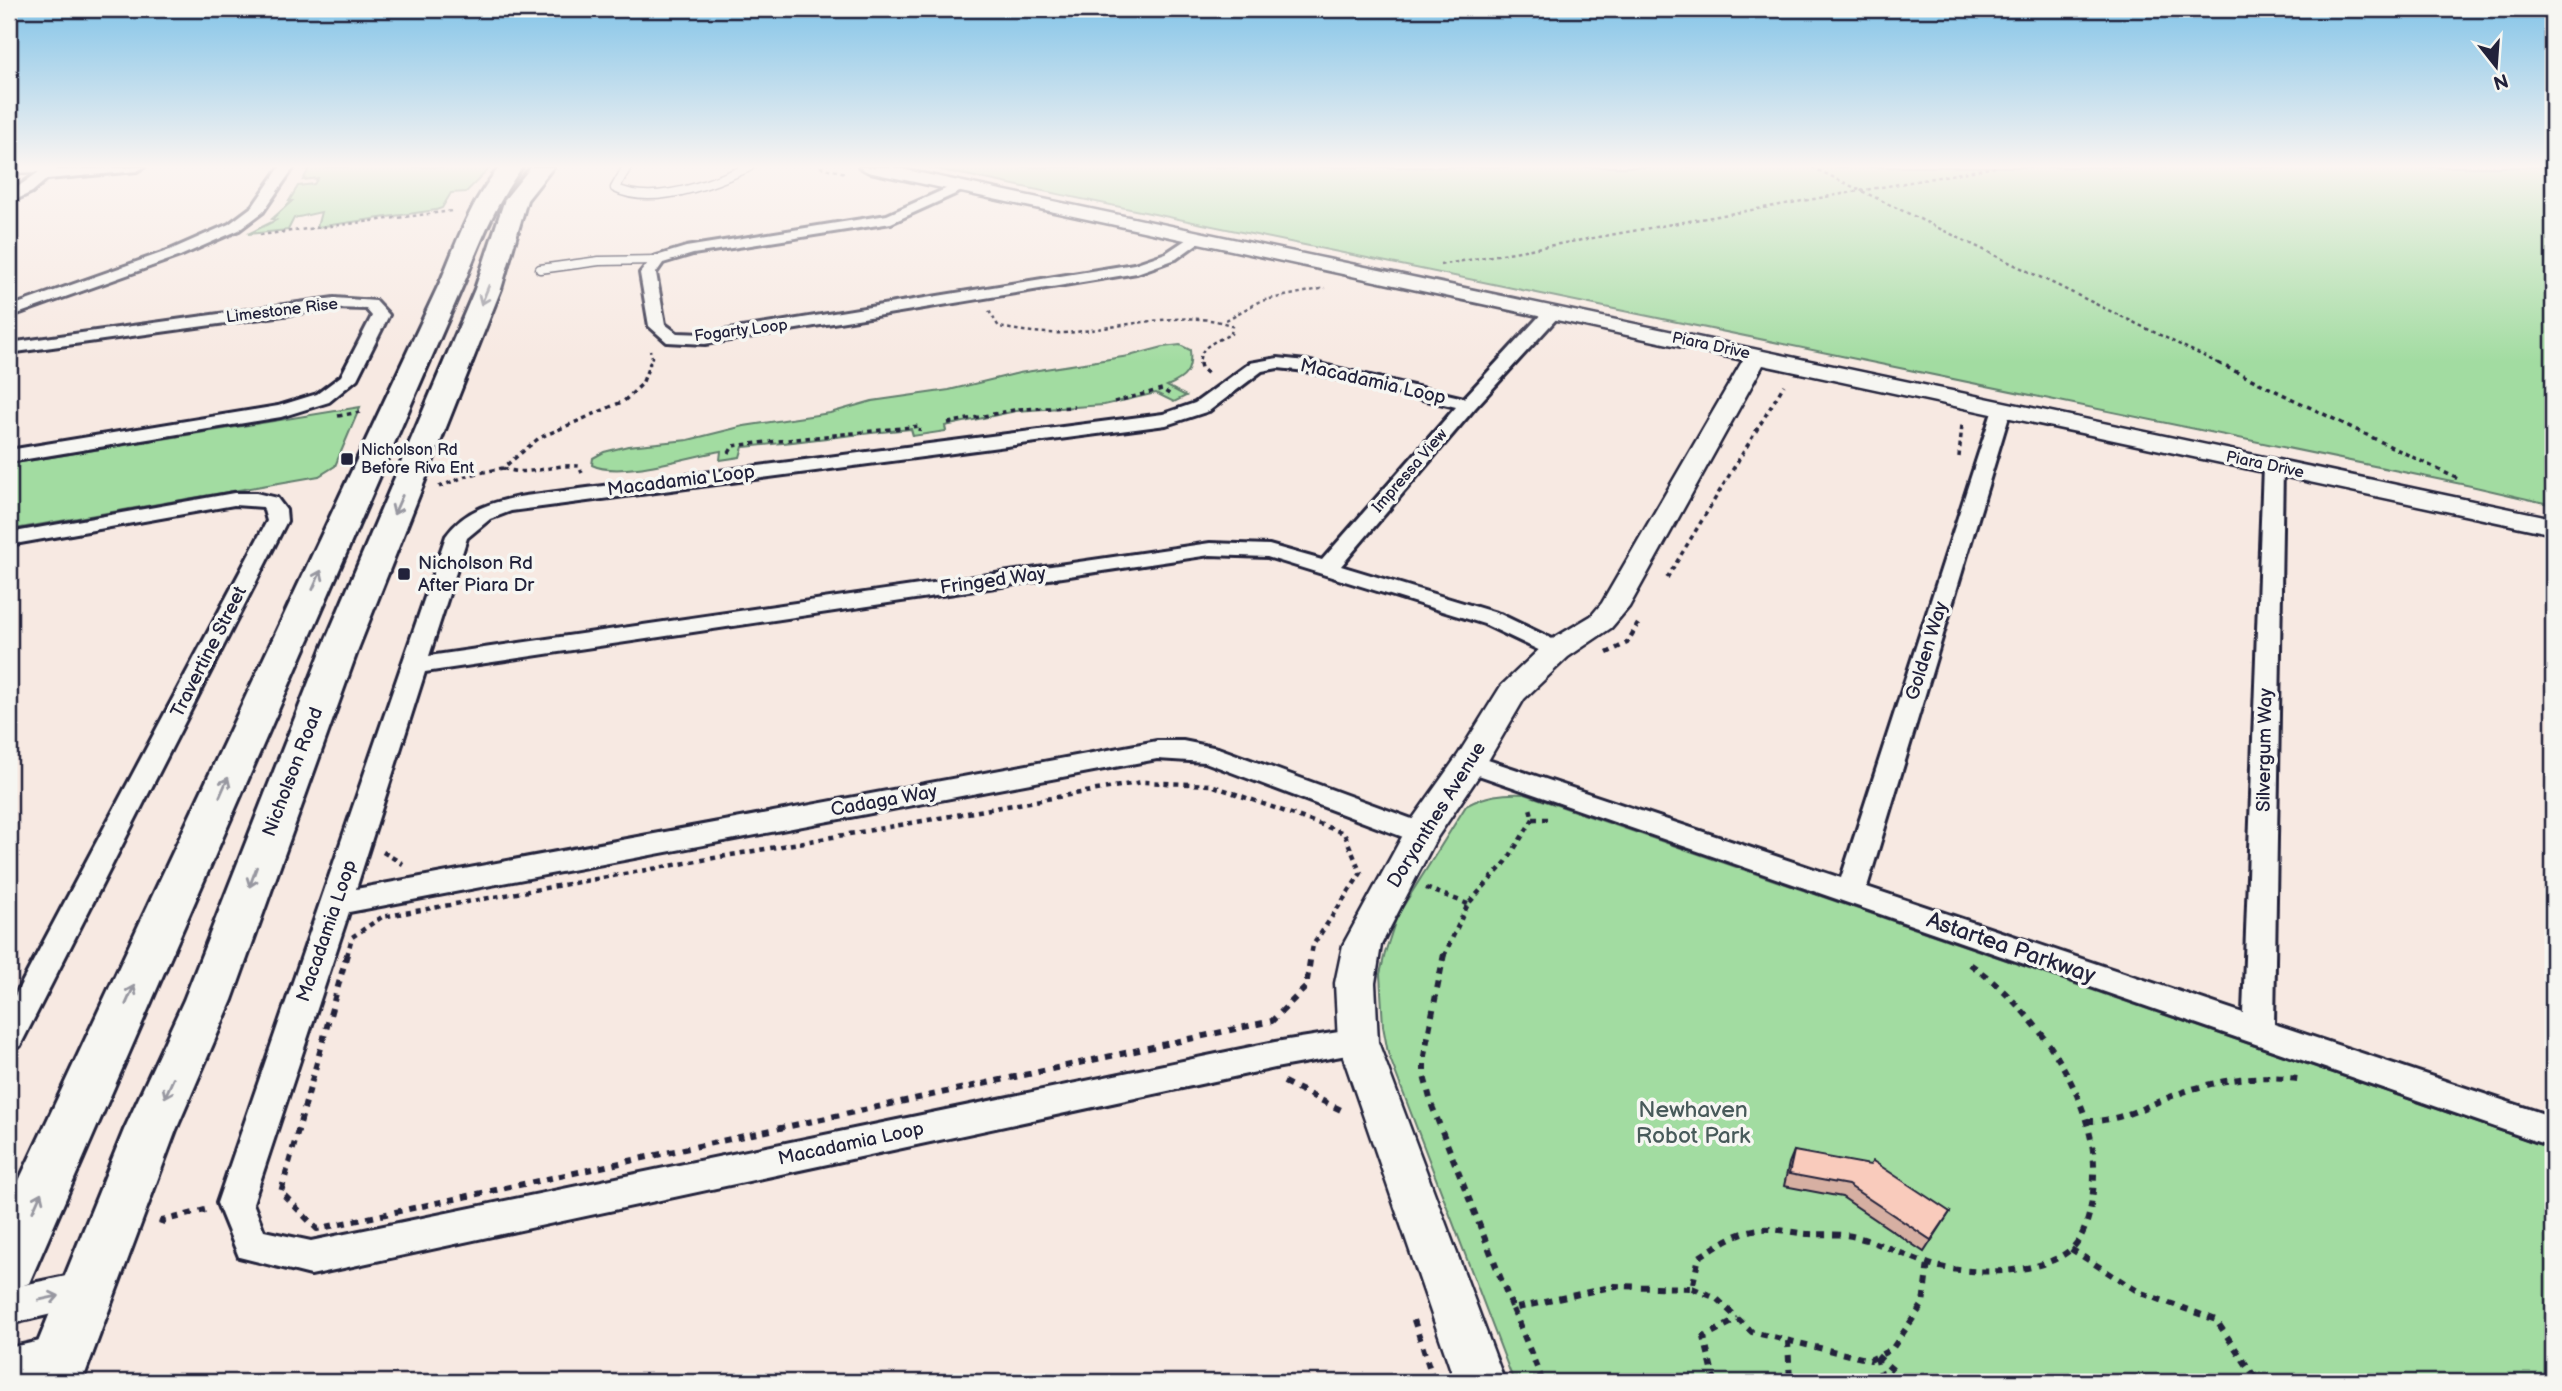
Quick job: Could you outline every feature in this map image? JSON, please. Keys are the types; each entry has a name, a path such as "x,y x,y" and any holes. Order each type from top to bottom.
{"main road":[{"path":"9,1264 473,232"},
{"name":"Nicholson Road","path":"41,1368 90,1289 150,1130 208,1000 340,649 488,289 506,232"}],"street":[{"path":"9,304 181,244 208,232"},
{"path":"9,312 175,253 223,232"},
{"path":"659,260 691,250 814,232"},
{"name":"Piara Drive","path":"1169,232 2553,526"},
{"name":"Fogarty Loop","path":"659,260 648,273 657,326 673,338 705,339 1147,265 1171,256 1198,238"},
{"name":"Limestone Rise","path":"9,348 334,303 370,304 381,315 348,379 323,398 281,411 9,456"},
{"name":"Impressa View","path":"1326,568 1468,404 1552,313"},
{"name":"Doryanthes Avenue","path":"1480,1382 1358,1042 1355,983 1362,945 1421,833 1470,763 1512,693 1557,650 1601,622 1614,607 1757,356"},
{"name":"Macadamia Loop","path":"1358,1042 1275,1055 311,1258 252,1245 235,1203 457,536 475,518 512,503 1166,419 1202,407 1244,374 1268,364 1306,366 1468,404"},
{"name":"Golden Way","path":"1852,893 2002,409"},
{"name":"Silvergum Way","path":"2258,1033 2273,466"},
{"name":"Travertine Street","path":"9,539 234,499 270,502 277,516 9,1037"},
{"name":"Fringed Way","path":"415,666 1210,549 1269,551 1492,619 1557,650"},
{"name":"Cadaga Way","path":"337,903 1157,751 1183,750 1209,754 1421,833"},
{"name":"Astartea Parkway","path":"1470,763 2553,1132"},
{"path":"9,1306 90,1289"}],"lane":[{"path":"540,269 599,261 659,260"}],"path":[{"path":"252,236 285,232"},
{"path":"1432,266 1624,232"},
{"path":"1947,232 2459,480"},
{"path":"1225,321 1260,301 1334,287"},
{"path":"977,294 999,327 1041,333 1065,333 1198,319 1225,321 1232,326 1231,334 1204,348 1199,358 1201,368 1214,377"},
{"path":"433,490 469,475 503,468 539,438 632,396 642,384 648,370 652,357 650,345"},
{"path":"1105,403 1162,389 1181,402"},
{"path":"943,424 1019,409 1085,406"},
{"path":"727,463 733,446 919,426 919,439"},
{"path":"1142,782 1211,785 1344,833 1361,873 1313,945 1306,987 1272,1021 317,1229 281,1192 352,937 382,917 1142,782"},
{"path":"1533,798 1530,806 1533,819 1506,862 1468,904 1444,954 1424,1056 1424,1076 1432,1106 1543,1382"},
{"path":"387,840 383,853 404,864 415,862"},
{"path":"1418,885 1468,904"},
{"path":"1692,1288 1699,1257 1723,1242 1762,1229 1854,1236 1928,1262 1970,1271 2017,1268 2052,1261 2071,1249 2081,1233 2095,1187 2094,1155 2087,1121 2062,1063 2043,1037 1994,984 1972,964 1960,960"},
{"path":"1264,1023 1283,1082 1345,1111 1349,1124"},
{"path":"2087,1121 2121,1118 2174,1095 2213,1082 2264,1077 2307,1081"},
{"path":"156,1233 162,1221 281,1192"},
{"path":"2071,1249 2139,1292 2216,1320 2258,1382"},
{"path":"1513,1309 1615,1286 1692,1288 1716,1298 1752,1332 1870,1360 1892,1349 1923,1304 1928,1262"},
{"path":"1413,1318 1434,1382"},
{"path":"1715,1382 1704,1337 1738,1319"},
{"path":"1787,1341 1790,1382"},
{"path":"1877,1356 1883,1382"},
{"path":"1877,1356 1907,1382"}],"green space":[{"path":"1241,232 2553,232 2553,505"},
{"path":"1180,345 1190,350 1190,363 1184,376 1167,386 1186,396 1174,402 1156,393 1104,405 1016,411 945,426 946,431 913,436 911,429 743,447 740,457 720,460 721,451 637,468 604,469 592,465 593,458 604,452 628,446 688,440 744,426 830,413 872,401 949,390 1019,373"},
{"path":"360,407 335,466 319,476 9,530 9,464"},
{"name":"Newhaven Robot Park","path":"1525,794 2553,1149 2553,1382 1514,1382 1388,1053 1383,1026 1380,974 1397,916 1466,806 1494,796"}],"building":[{"path":"1794,1151 1870,1165 1873,1161 1950,1212 1931,1240 1848,1185 1789,1174"}],"place":[{"name":"Nicholson Rd Before Riva Ent","path":"347,459"},
{"name":"Nicholson Rd After Piara Dr","path":"404,574"}]}
